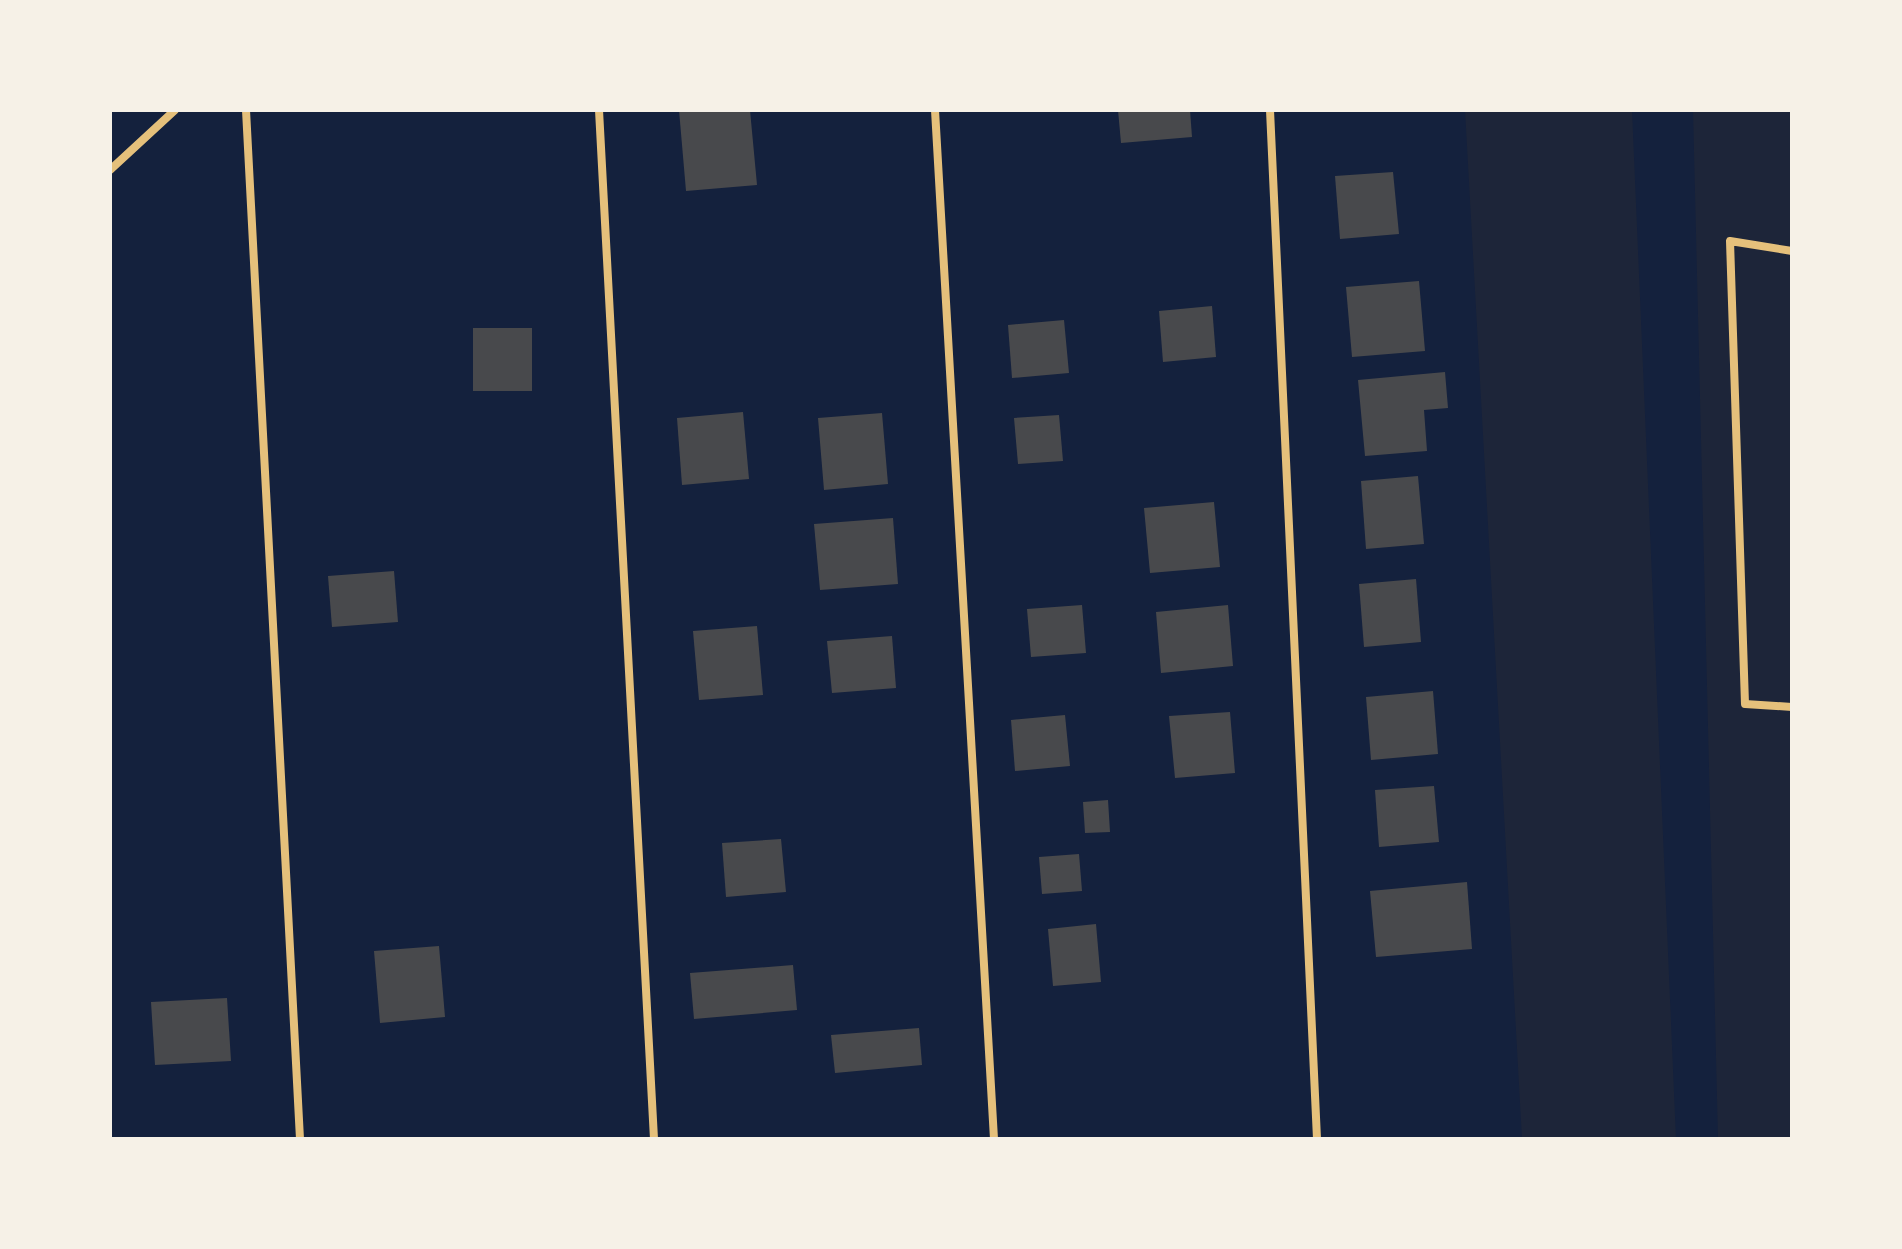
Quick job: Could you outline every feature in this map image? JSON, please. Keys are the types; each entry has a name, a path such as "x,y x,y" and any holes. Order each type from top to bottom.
{"street":[{"path":"110,170 175,110"},
{"path":"246,110 300,1139"},
{"path":"599,110 654,1139"},
{"path":"935,110 994,1139"},
{"path":"1270,110 1317,1139"},
{"path":"1792,251 1730,241 1745,704 1792,707"}],"shaded area":[{"path":"1465,110 1632,110 1676,1139 1522,1139"},
{"path":"1693,110 1792,110 1792,1139 1718,1139"}],"building":[{"path":"679,110 750,110 757,185 686,191"},
{"path":"1118,110 1190,110 1192,137 1121,143"},
{"path":"1393,172 1399,234 1340,239 1335,176"},
{"path":"1419,281 1425,351 1352,357 1346,287"},
{"path":"1212,306 1216,357 1163,362 1159,311"},
{"path":"1064,320 1069,373 1012,378 1008,325"},
{"path":"473,328 532,328 532,391 473,391"},
{"path":"1445,372 1448,408 1424,410 1427,451 1365,456 1358,380"},
{"path":"743,412 749,479 682,485 677,418"},
{"path":"882,413 888,484 824,490 818,418"},
{"path":"1059,415 1063,461 1018,464 1014,418"},
{"path":"1418,476 1424,544 1366,549 1361,481"},
{"path":"1214,502 1220,567 1150,573 1144,508"},
{"path":"893,518 898,584 820,590 814,524"},
{"path":"394,571 398,622 332,627 328,576"},
{"path":"1416,579 1421,642 1364,647 1359,584"},
{"path":"1082,605 1086,653 1031,657 1027,609"},
{"path":"1228,605 1233,666 1161,673 1156,612"},
{"path":"757,626 763,695 699,700 693,631"},
{"path":"892,636 896,688 832,693 827,641"},
{"path":"1433,691 1438,754 1371,760 1366,697"},
{"path":"1230,712 1235,773 1175,778 1169,716"},
{"path":"1065,715 1070,766 1015,771 1011,720"},
{"path":"1434,786 1439,842 1379,847 1375,790"},
{"path":"1108,800 1110,832 1085,833 1083,802"},
{"path":"781,839 786,892 726,897 722,843"},
{"path":"1079,854 1082,891 1042,894 1039,857"},
{"path":"1467,882 1472,949 1376,957 1370,891"},
{"path":"1096,924 1101,982 1053,986 1048,929"},
{"path":"439,946 445,1017 380,1023 374,951"},
{"path":"793,965 797,1010 694,1019 690,973"},
{"path":"227,998 231,1061 155,1065 151,1002"},
{"path":"919,1028 922,1065 835,1073 831,1035"}]}
